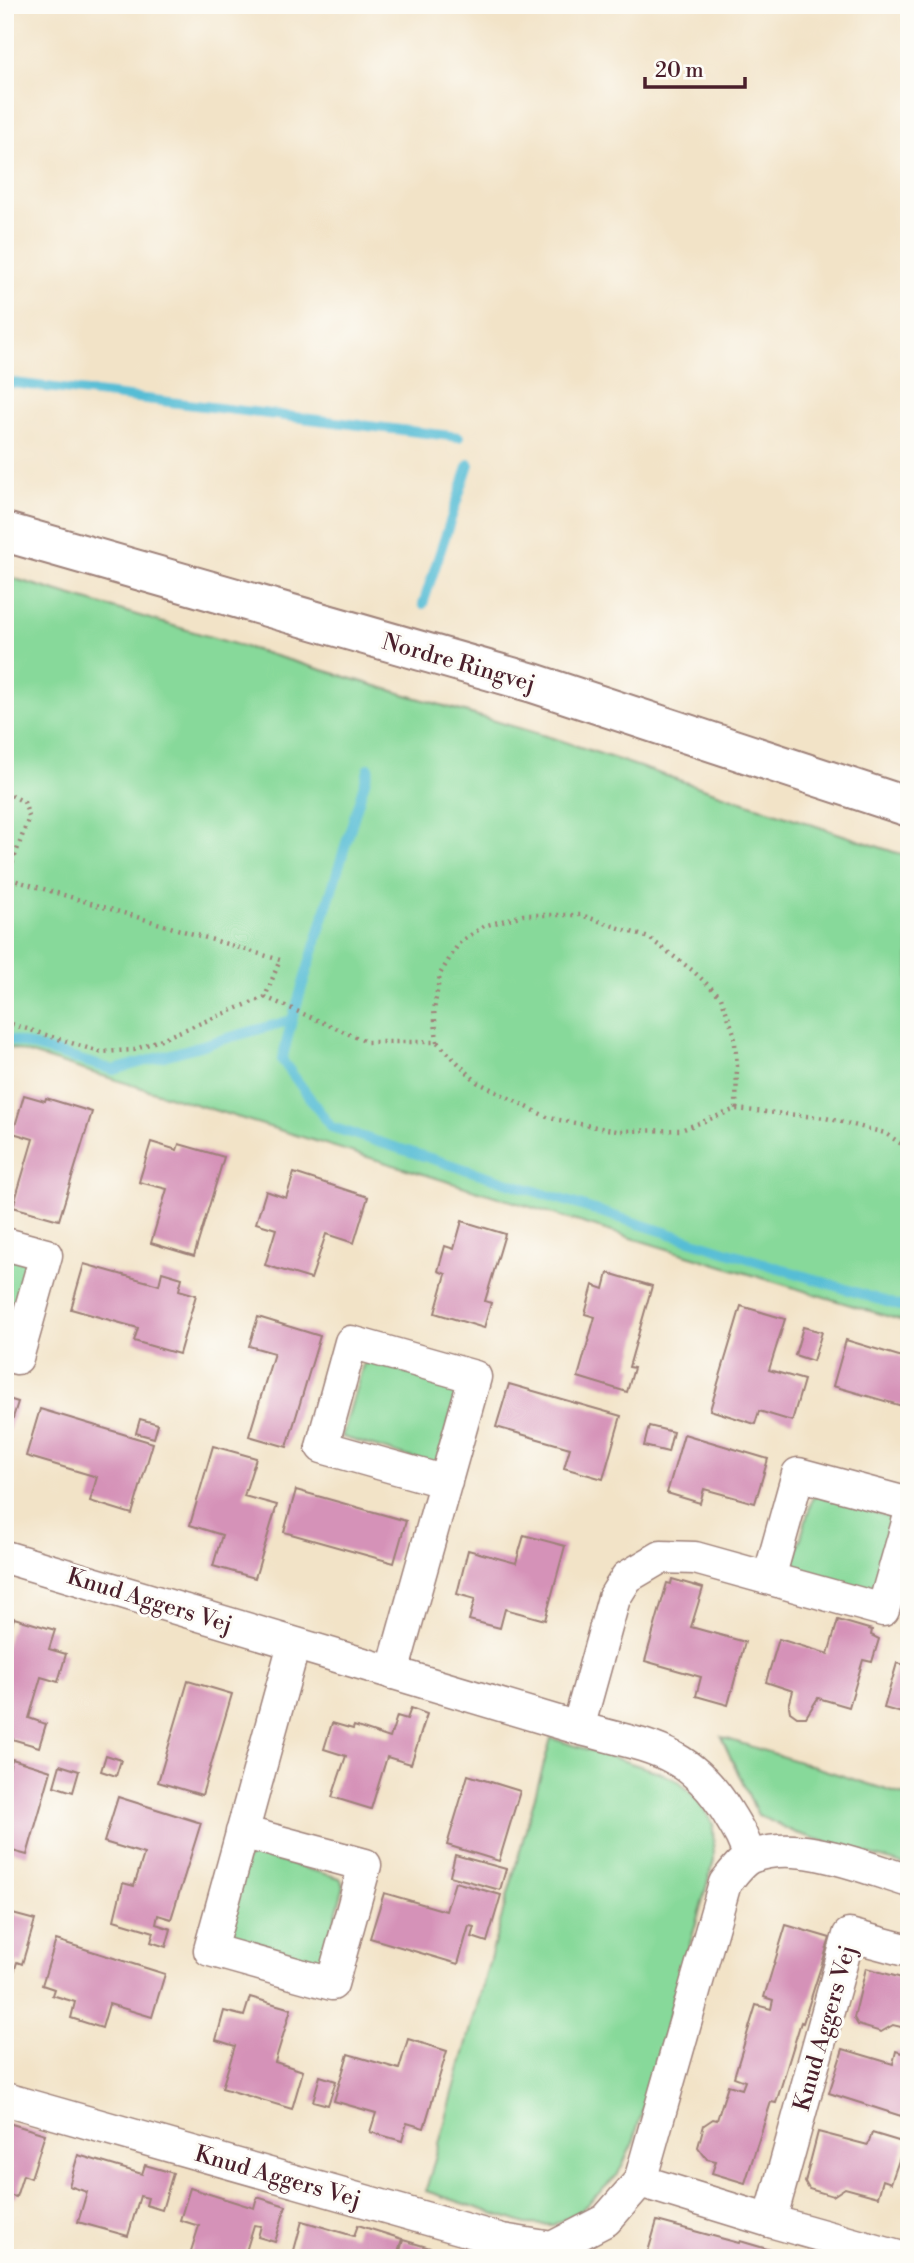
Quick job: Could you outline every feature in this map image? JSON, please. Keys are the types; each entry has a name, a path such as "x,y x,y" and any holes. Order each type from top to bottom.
{"main road":[{"name":"Nordre Ringvej","path":"5,532 533,683 909,807"}],"street":[{"path":"5,1244 46,1255 17,1358 5,1355"},
{"path":"392,1673 446,1482 475,1377 351,1342 321,1447 446,1482"},
{"path":"769,1578 798,1474 909,1504"},
{"path":"578,1728 614,1598 627,1577 661,1557 695,1558 883,1610 909,1519"},
{"name":"Knud Aggers Vej","path":"5,1557 666,1753 688,1765 718,1796 746,1843 749,1857 724,1883 640,2181 606,2220 552,2253 5,2099"},
{"path":"243,1832 365,1865 332,1983 210,1950 295,1644"},
{"path":"749,1857 779,1850 804,1850 909,1881"},
{"name":"Knud Aggers Vej","path":"770,2221 849,1935 909,1951"},
{"path":"640,2181 902,2258"}],"path":[{"path":"5,792 24,802 29,817 6,878 280,960 265,998"},
{"path":"736,1110 737,1065 734,1034 720,998 692,970 649,937 581,915 523,915 484,926 459,943 440,974 433,1010 437,1042 477,1082 549,1118 617,1131 681,1130 736,1110 826,1118 885,1133 909,1149"},
{"path":"5,1022 100,1052 134,1049 265,998 367,1042 437,1042"}],"green space":[{"path":"5,576 559,740 909,857 909,1323 5,1046"},
{"path":"5,1255 30,1262 15,1337 5,1340"},
{"path":"368,1361 455,1387 457,1392 437,1465 342,1437 363,1365"},
{"path":"816,1495 893,1518 876,1589 870,1593 792,1569 812,1499"},
{"path":"721,1737 909,1797 909,1866 796,1833 758,1815"},
{"path":"551,1738 659,1772 680,1782 700,1803 713,1824 714,1860 633,2143 617,2176 580,2211 553,2225 526,2224 426,2191"},
{"path":"254,1854 340,1878 344,1886 323,1959 316,1965 231,1938 228,1931 247,1858"}],"building":[{"path":"24,1095 45,1101 46,1098 92,1112 59,1220 13,1207 33,1139 13,1133"},
{"path":"151,1142 177,1150 179,1144 224,1157 194,1256 151,1243 167,1189 139,1182"},
{"path":"294,1173 368,1197 354,1243 326,1234 311,1279 265,1265 276,1229 256,1223 266,1191 286,1198"},
{"path":"462,1221 505,1234 485,1301 491,1303 484,1328 435,1313 446,1274 438,1271 445,1246 454,1249"},
{"path":"84,1264 159,1285 162,1272 182,1278 179,1290 196,1295 179,1354 134,1341 138,1328 71,1309"},
{"path":"608,1273 652,1286 629,1367 634,1368 627,1392 578,1377 595,1317 585,1314 593,1285 604,1289"},
{"path":"741,1306 785,1319 769,1370 804,1380 792,1421 759,1411 755,1424 710,1410"},
{"path":"258,1317 320,1336 287,1447 249,1436 274,1353 249,1346"},
{"path":"803,1327 822,1332 813,1361 795,1355"},
{"path":"846,1340 909,1359 909,1408 833,1386"},
{"path":"509,1384 621,1416 603,1479 564,1468 570,1448 496,1427"},
{"path":"5,1398 18,1402 6,1440 5,1440"},
{"path":"40,1409 153,1443 132,1514 90,1501 97,1477 26,1456"},
{"path":"140,1419 158,1424 154,1438 136,1433"},
{"path":"649,1426 673,1432 668,1452 644,1446"},
{"path":"684,1434 768,1459 755,1503 704,1489 700,1503 667,1493"},
{"path":"213,1446 256,1458 244,1496 277,1505 255,1578 213,1566 222,1535 190,1525"},
{"path":"296,1490 406,1521 394,1563 284,1532"},
{"path":"524,1535 565,1546 545,1620 505,1609 500,1628 469,1620 475,1599 457,1594 468,1550 516,1563"},
{"path":"672,1579 703,1588 691,1627 745,1642 728,1705 696,1696 701,1677 645,1661 667,1583 671,1584"},
{"path":"14,1618 55,1630 49,1649 66,1654 58,1682 41,1677 29,1718 46,1724 39,1747 5,1737 5,1648"},
{"path":"838,1620 872,1630 871,1635 879,1639 872,1662 863,1660 849,1707 818,1698 806,1717 797,1717 790,1712 789,1706 793,1691 766,1682 779,1639 828,1654"},
{"path":"897,1663 909,1666 909,1715 884,1708"},
{"path":"188,1681 232,1694 202,1795 158,1782"},
{"path":"411,1708 427,1714 411,1764 387,1757 371,1809 332,1797 346,1756 324,1749 332,1723 353,1729 354,1726 390,1738 397,1716 407,1719"},
{"path":"106,1755 121,1760 116,1776 101,1771"},
{"path":"12,1759 51,1771 27,1855 5,1849 5,1783"},
{"path":"60,1765 79,1771 73,1792 54,1786"},
{"path":"468,1775 520,1791 499,1861 447,1845"},
{"path":"118,1797 201,1823 171,1919 158,1915 156,1924 171,1929 166,1947 151,1942 154,1932 114,1920 123,1883 134,1886 144,1854 104,1842"},
{"path":"455,1855 506,1869 500,1890 450,1876"},
{"path":"455,1882 501,1895 487,1942 472,1937 475,1927 469,1926 458,1964 370,1938 384,1893 446,1911"},
{"path":"5,1912 35,1920 22,1964 17,1962 6,1999"},
{"path":"786,1925 830,1938 776,2103 771,2102 745,2183 712,2173 716,2161 707,2159 698,2147 704,2125 713,2119 717,2120 728,2085 742,2089 745,2081 734,2077 756,2005 771,2009 773,2000 764,1997"},
{"path":"56,1940 165,1974 152,2017 109,2004 102,2028 71,2018 75,2002 52,1995 54,1989 42,1985"},
{"path":"866,1968 909,1980 909,2029 893,2025 881,2032 858,2025 854,2018"},
{"path":"250,1997 291,2009 275,2062 303,2071 292,2109 222,2088 235,2046 216,2040 224,2011 244,2016"},
{"path":"408,2039 447,2051 424,2128 407,2123 402,2141 370,2132 376,2113 334,2101 348,2054 399,2069"},
{"path":"843,2049 893,2064 896,2051 909,2055 909,2091 901,2116 829,2093"},
{"path":"320,2076 336,2081 328,2105 313,2101"},
{"path":"5,2122 45,2134 31,2178 23,2175 16,2197 5,2194"},
{"path":"818,2132 868,2145 872,2133 905,2143 891,2183 883,2180 878,2197 845,2188 833,2196 809,2189 805,2182"},
{"path":"78,2155 142,2174 145,2165 173,2173 162,2210 146,2205 148,2198 140,2196 128,2236 78,2222 87,2192 69,2186"},
{"path":"190,2188 254,2208 257,2197 286,2206 275,2242 258,2237 261,2226 254,2225 244,2258 202,2258 190,2254 199,2226 180,2220"},
{"path":"302,2221 354,2236 358,2225 402,2239 396,2258 305,2258 293,2254"},
{"path":"657,2221 798,2258 654,2258 647,2255"},
{"path":"403,2240 430,2248 427,2258 398,2258"},
{"path":"36,2251 56,2257 56,2258 34,2258"}],"waterway":[{"path":"5,382 459,437"},
{"path":"423,604 469,464"},
{"path":"369,768 282,1060 331,1127 909,1309"},
{"path":"5,1038 114,1070 292,1020"}]}
